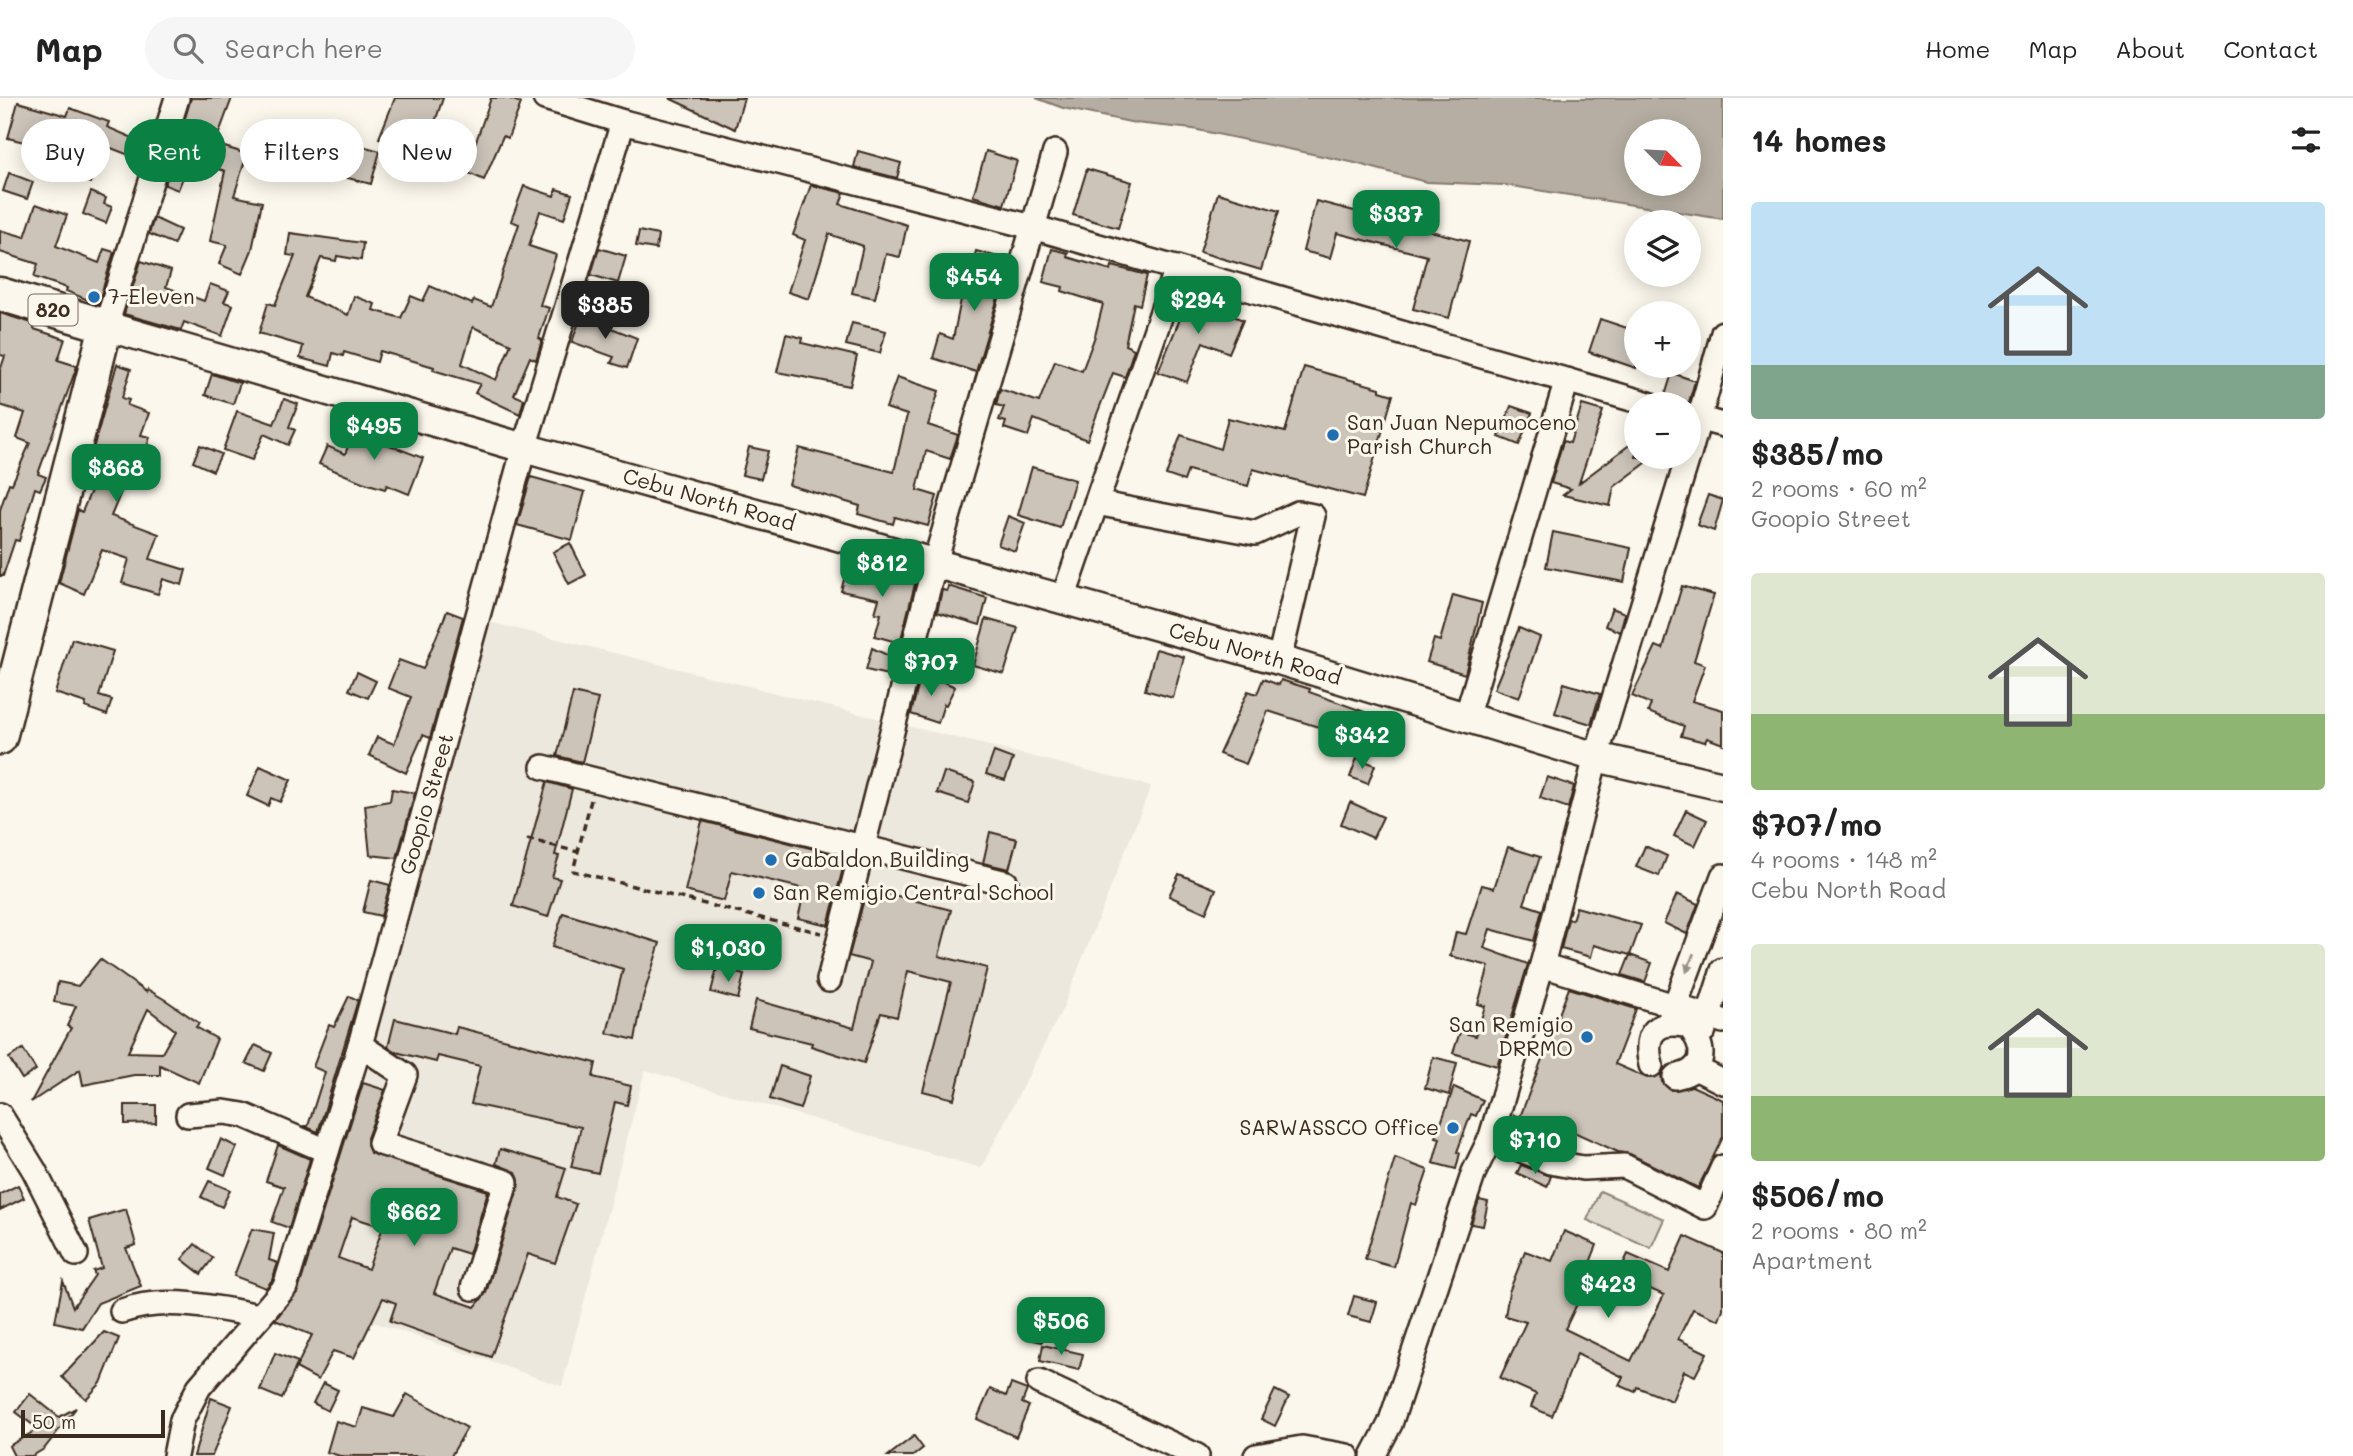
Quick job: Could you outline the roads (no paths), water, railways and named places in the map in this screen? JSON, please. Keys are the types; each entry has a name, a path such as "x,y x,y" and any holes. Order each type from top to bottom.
{"highway":[{"name":"820","path":"0,294 106,326"},
{"path":"0,738 106,326"}],"main road":[{"name":"Cebu North Road","path":"106,326 524,448 1279,660 1596,757 1723,786"}],"street":[{"path":"106,326 177,98"},
{"path":"545,98 623,122 1036,228 1624,397"},
{"name":"Goopio Street","path":"175,1456 182,1420 199,1387 285,1287 360,1045 524,448 623,122"},
{"path":"829,979 935,562 1036,228 1055,152"},
{"path":"1063,599 1177,268"},
{"path":"1701,397 1723,333"},
{"path":"1466,718 1567,380"},
{"path":"1701,419 1723,425"},
{"path":"1373,1456 1390,1424 1474,1172 1491,1137 1542,965 1596,757 1684,469"},
{"path":"1096,503 1255,533 1298,513 1313,516 1279,660"},
{"path":"543,767 1006,883"},
{"path":"1651,1065 1647,1047 1655,1030 1672,1014 1721,890"},
{"path":"1542,965 1672,1014 1715,1019"},
{"path":"1723,970 1715,1019 1701,1042 1701,1055 1685,1072 1723,1083"},
{"path":"1672,1014 1689,1026 1701,1042"},
{"path":"360,1045 405,1075 380,1143 506,1182 473,1287"},
{"path":"188,1115 224,1112 243,1115 327,1151"},
{"path":"0,1115 33,1170 76,1255"},
{"path":"1491,1137 1550,1162 1583,1168 1624,1166 1705,1208 1723,1167"},
{"path":"122,1311 145,1302 211,1307 260,1316"},
{"path":"1039,1382 1197,1456"},
{"path":"1256,1456 1302,1448 1347,1456"}],"place":[{"name":"7-Eleven","path":"94,297"},
{"name":"San Juan Nepumoceno Parish Church","path":"1333,435"},
{"name":"Gabaldon Building","path":"771,860"},
{"name":"San Remigio Central School","path":"759,893"},
{"name":"San Remigio DRRMO","path":"1587,1037"},
{"name":"SARWASSCO Office","path":"1453,1128"}]}
